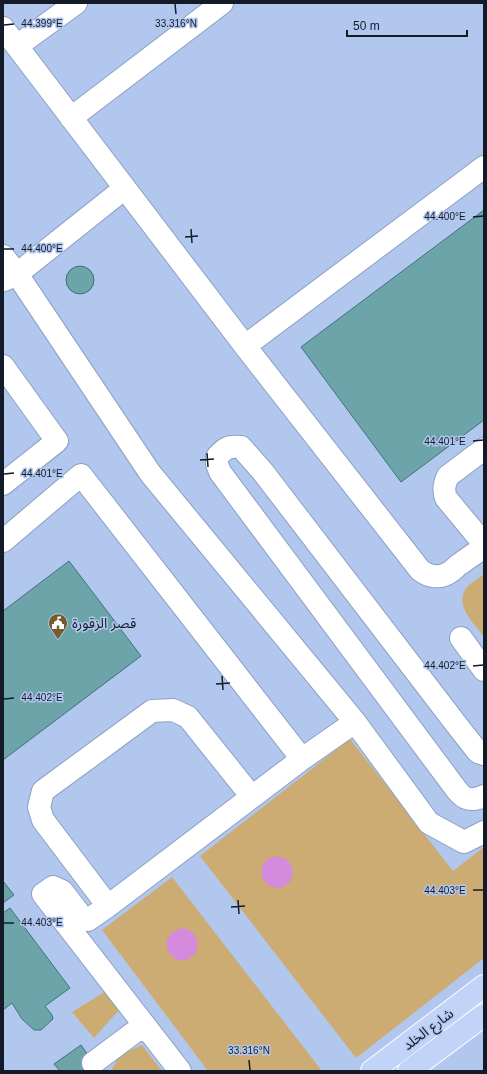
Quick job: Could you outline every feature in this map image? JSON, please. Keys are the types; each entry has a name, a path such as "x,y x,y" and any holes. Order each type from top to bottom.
{"main road":[{"name":"شارع الخلد","path":"372,1071 484,986"},
{"name":"شارع الخلد","path":"409,1071 484,1015"}],"street":[{"path":"17,46 76,3"},
{"path":"71,118 222,3"},
{"path":"3,28 245,346 420,570 425,574 437,577 444,575 484,546 446,498 444,492 445,481 448,476 484,449"},
{"path":"245,346 484,167"},
{"path":"10,277 125,188"},
{"path":"3,256 10,277 150,473 355,722 429,822 464,842 484,832"},
{"path":"3,366 57,441 3,484"},
{"path":"484,754 478,752 456,724 263,472 241,447 225,448 217,458 217,464 220,472 461,795 470,799 484,796"},
{"path":"3,541 81,475 302,759"},
{"path":"461,638 484,670"},
{"path":"108,906 43,820 39,807 43,791 152,711 173,710 188,717 252,797"},
{"path":"180,1071 43,894 54,887 62,891 82,917 88,920 302,759 355,722"},
{"path":"93,1063 144,1025"}],"shaded area":[{"path":"484,574 484,637 467,615 462,603 466,588"},
{"path":"350,739 453,871 484,847 484,958 356,1058 200,856"},
{"path":"278,856 288,860 293,870 291,881 282,888 271,887 263,880 261,869 267,859"},
{"path":"172,877 322,1071 208,1071 102,930"},
{"path":"183,928 193,932 198,942 196,953 187,960 176,960 168,952 166,941 172,932"},
{"path":"106,991 119,1010 94,1038 72,1012"},
{"path":"142,1045 162,1071 111,1071 119,1056"}],"building":[{"path":"484,210 484,420 401,482 301,347"},
{"path":"80,266 90,270 94,280 90,290 80,294 70,290 66,280 70,270"},
{"path":"69,561 141,656 3,760 3,611"},
{"path":"3,881 14,895 3,903"},
{"path":"10,908 70,988 45,1006 52,1015 53,1019 41,1030 34,1030 22,1019 12,1003 3,1010 3,913"},
{"path":"81,1045 99,1071 60,1071 54,1064"}],"place":[{"name":"قصر الزقورة","path":"58,640"}]}
